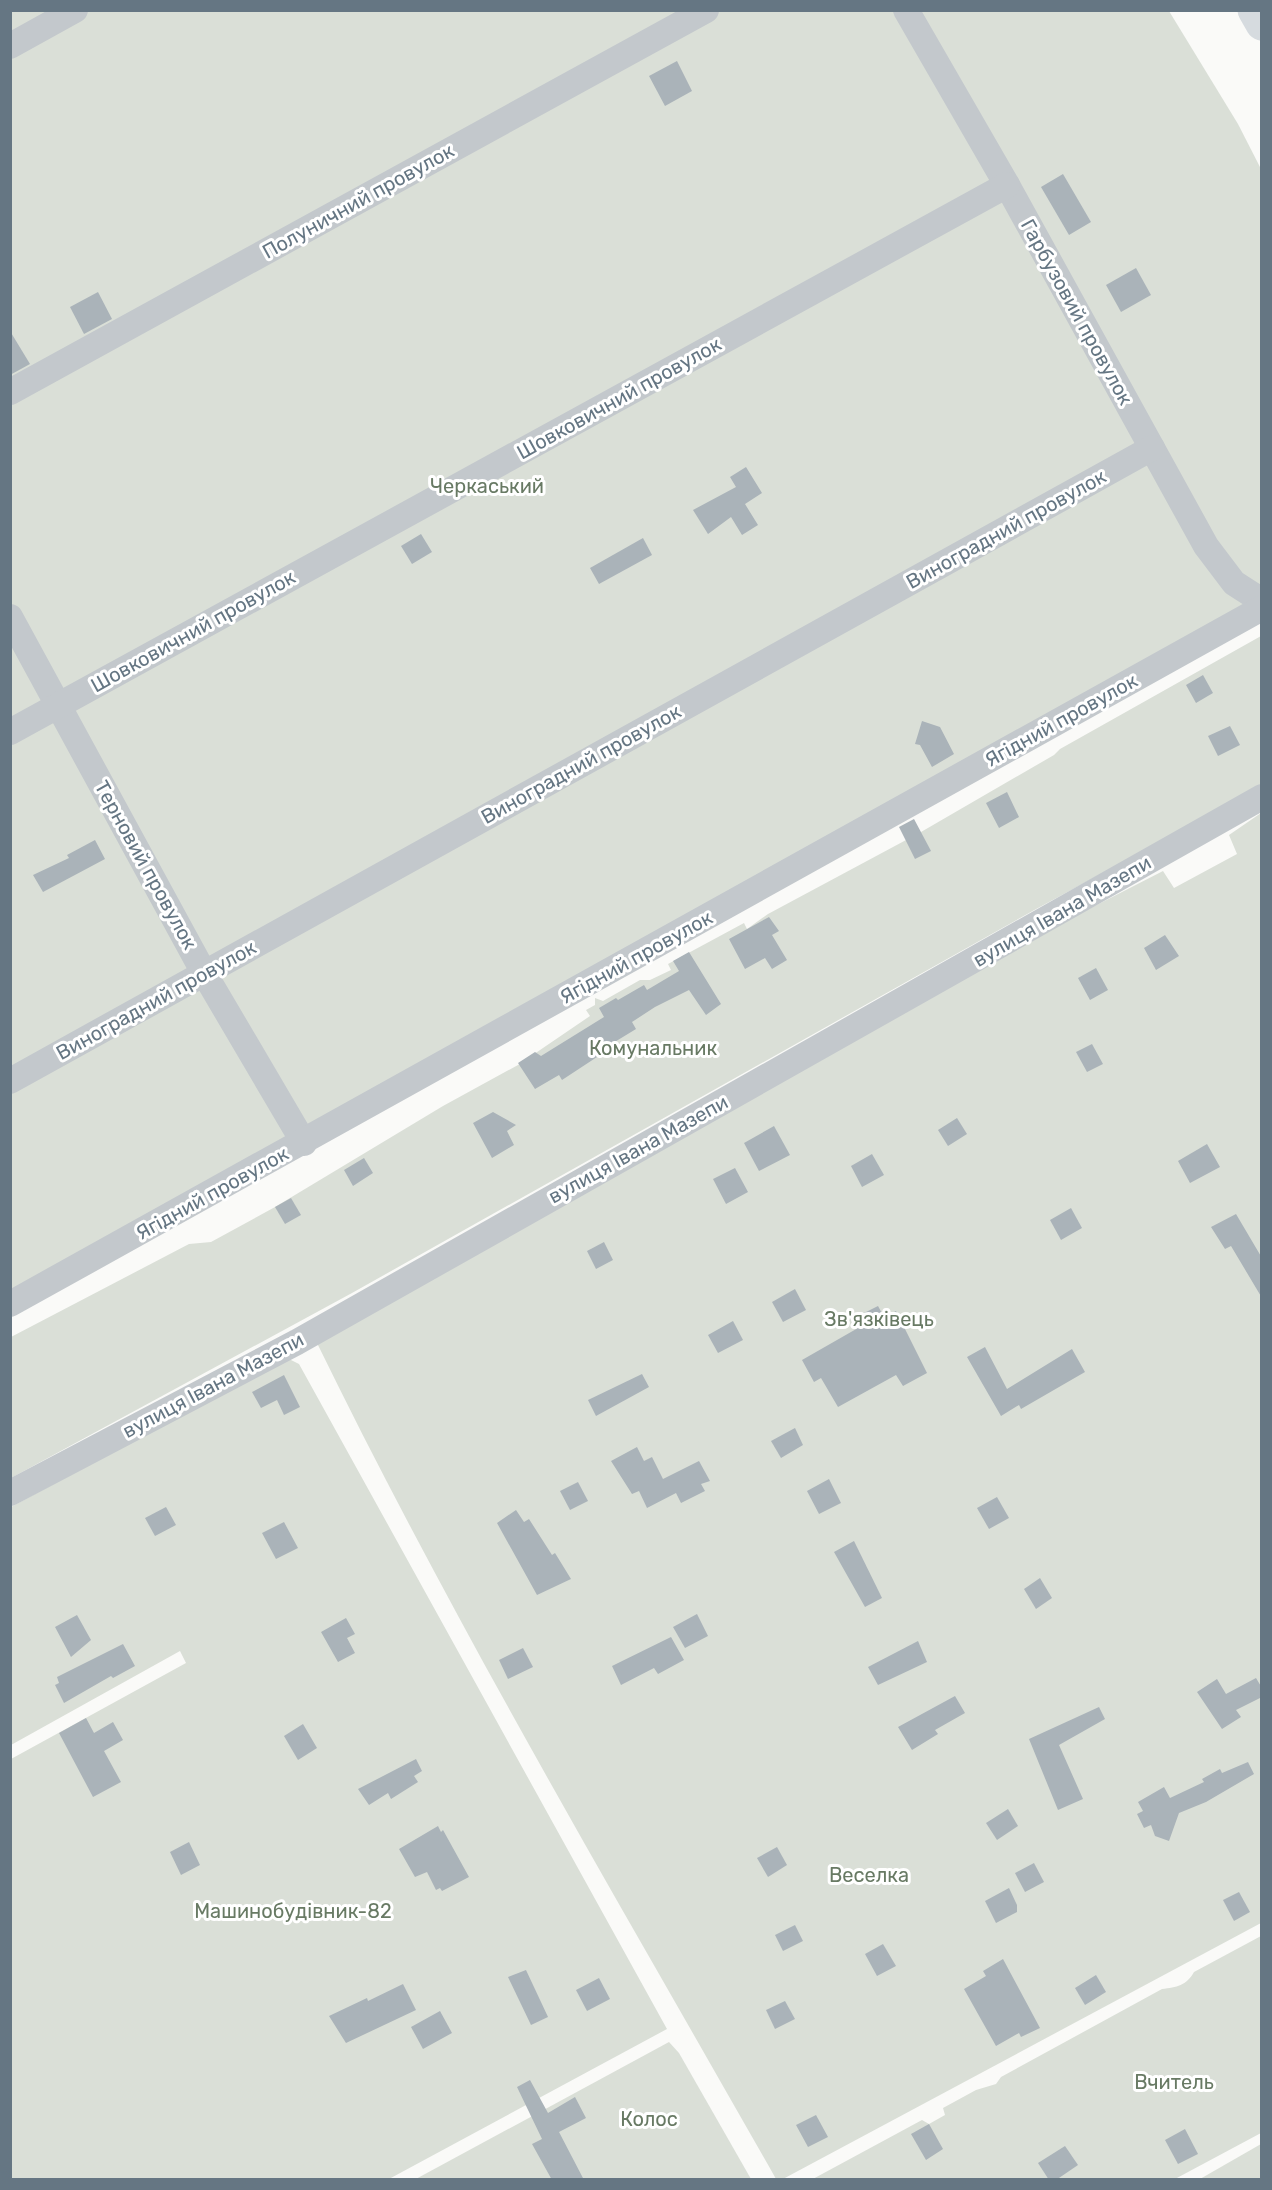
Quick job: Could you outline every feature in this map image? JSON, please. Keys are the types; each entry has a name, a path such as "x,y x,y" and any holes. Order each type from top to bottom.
{"main road":[{"path":"1254,10 1262,24"}],"street":[{"path":"10,46 75,10"},
{"name":"Полуничний провулок","path":"10,392 706,10"},
{"name":"Гарбузовий провулок","path":"906,10 1007,185 1206,546 1234,583 1262,601"},
{"name":"Шовковичний провулок","path":"10,732 1007,185"},
{"name":"Виноградний провулок","path":"10,1081 1152,448"},
{"name":"Ягідний провулок","path":"10,1304 304,1143 1262,608"},
{"name":"Терновий провулок","path":"10,617 204,973 304,1143"},
{"name":"вулиця Івана Мазепи","path":"10,1493 297,1341 1262,797"}],"green space":[{"name":"Черкаський","path":"11,11 1169,11 1238,124 1261,169 1261,599 11,1296"},
{"name":"Комунальник","path":"1261,636 1261,787 1038,908 352,1293 11,1478 11,1337 189,1244 211,1242 275,1207 443,1106 518,1065 590,1016 586,1010 595,1005 595,998 603,1001 640,980 650,980 671,970 668,964 744,923 747,929 768,914 921,832 1054,755 1060,749"},
{"name":"Зв'язківець","path":"1261,813 1261,1923 783,2179 776,2179 598,1868 482,1659 425,1554 316,1341 1042,933 1163,871 1174,888 1237,854 1229,835"},
{"name":"Машинобудівник-82","path":"287,1358 299,1364 667,2029 389,2179 11,2179 11,1759 186,1663 180,1651 11,1745 11,1507"},
{"name":"Вчитель","path":"1261,1936 1261,2133 1175,2179 811,2180 922,2120 929,2124 945,2115 943,2108 976,2090 996,2084 1001,2077 1162,1989 1181,1985 1194,1972"},
{"name":"Колос","path":"669,2042 679,2053 751,2179 414,2180"},
{"path":"1261,2144 1261,2179 1200,2179"}],"building":[{"path":"677,61 692,91 665,106 649,76"},
{"path":"1063,174 1091,222 1069,235 1041,187"},
{"path":"1136,268 1151,295 1121,312 1106,285"},
{"path":"98,292 112,319 84,334 70,307"},
{"path":"10,331 30,364 10,375"},
{"path":"746,467 762,493 745,504 758,525 742,535 731,517 708,534 693,510 736,487 730,477"},
{"path":"421,534 432,552 412,564 401,546"},
{"path":"643,538 652,555 599,584 590,568"},
{"path":"1203,675 1213,693 1196,703 1186,685"},
{"path":"922,721 940,727 954,754 932,767 920,745 915,744"},
{"path":"1230,726 1240,745 1218,756 1208,736"},
{"path":"1007,792 1019,817 999,828 986,803"},
{"path":"914,819 931,851 915,859 899,827"},
{"path":"95,840 105,859 43,892 33,875 69,858 67,855"},
{"path":"769,917 779,931 772,935 787,960 772,969 765,958 745,969 729,939"},
{"path":"1165,935 1179,956 1156,970 1144,948"},
{"path":"689,952 721,1004 706,1015 689,990 655,1007 632,1022 636,1029 595,1054 597,1057 562,1080 559,1075 535,1089 518,1063 535,1052 541,1056 604,1017 599,1008 616,998 618,1000 644,985 647,990 679,971 673,961"},
{"path":"1096,968 1108,990 1090,1000 1078,978"},
{"path":"1092,1044 1103,1064 1087,1072 1076,1052"},
{"path":"493,1112 516,1125 507,1131 514,1145 492,1158 473,1123"},
{"path":"957,1118 967,1134 948,1146 938,1130"},
{"path":"774,1126 790,1155 759,1171 744,1143"},
{"path":"1207,1144 1220,1167 1190,1183 1178,1161"},
{"path":"872,1154 884,1175 862,1187 851,1166"},
{"path":"364,1158 373,1173 353,1186 344,1170"},
{"path":"735,1168 748,1192 726,1204 713,1179"},
{"path":"291,1198 301,1215 285,1224 275,1207"},
{"path":"1071,1208 1082,1228 1061,1240 1050,1220"},
{"path":"1236,1214 1262,1258 1262,1298 1231,1246 1225,1249 1211,1227"},
{"path":"604,1242 613,1260 596,1269 587,1251"},
{"path":"795,1289 806,1310 783,1322 772,1302"},
{"path":"878,1306 884,1317 896,1311 927,1373 903,1386 896,1375 838,1407 821,1378 814,1382 802,1360 865,1324 860,1315"},
{"path":"733,1321 743,1340 718,1353 708,1335"},
{"path":"985,1347 1007,1389 1072,1349 1085,1372 1021,1409 1019,1405 1001,1416 967,1357"},
{"path":"642,1374 649,1387 596,1416 588,1400"},
{"path":"284,1375 300,1407 284,1415 277,1400 261,1408 252,1392"},
{"path":"795,1428 803,1445 781,1458 771,1441"},
{"path":"637,1447 644,1461 652,1457 663,1479 699,1461 710,1481 701,1484 705,1491 681,1503 676,1493 647,1508 639,1491 632,1494 611,1461"},
{"path":"829,1479 841,1503 819,1514 807,1491"},
{"path":"578,1482 588,1501 570,1510 560,1491"},
{"path":"997,1497 1009,1518 989,1529 977,1508"},
{"path":"166,1507 176,1525 155,1536 145,1518"},
{"path":"516,1510 524,1522 529,1519 552,1555 555,1553 571,1579 537,1595 497,1523"},
{"path":"284,1522 298,1548 276,1559 262,1533"},
{"path":"854,1541 882,1598 865,1607 834,1552"},
{"path":"1040,1578 1052,1598 1036,1609 1024,1589"},
{"path":"697,1614 708,1636 685,1648 673,1627"},
{"path":"77,1615 91,1640 71,1657 55,1627"},
{"path":"346,1618 355,1634 347,1638 355,1653 338,1662 321,1632"},
{"path":"671,1637 684,1660 658,1674 654,1668 621,1685 612,1666"},
{"path":"918,1641 927,1662 878,1685 868,1667"},
{"path":"123,1644 135,1666 113,1678 111,1676 64,1703 55,1685 59,1683 57,1677"},
{"path":"523,1648 533,1667 508,1679 499,1660"},
{"path":"1256,1678 1262,1688 1262,1697 1236,1710 1241,1717 1222,1729 1197,1692 1217,1679 1226,1694"},
{"path":"955,1696 965,1713 935,1730 938,1734 912,1750 898,1727"},
{"path":"1099,1707 1105,1719 1059,1745 1083,1799 1058,1810 1029,1739"},
{"path":"86,1718 94,1733 113,1722 123,1740 104,1751 121,1782 93,1797 59,1733"},
{"path":"303,1724 317,1748 298,1760 284,1736"},
{"path":"416,1759 422,1771 414,1776 418,1782 391,1799 388,1793 369,1805 358,1789"},
{"path":"1248,1762 1254,1774 1206,1802 1179,1813 1169,1841 1155,1836 1151,1825 1144,1828 1137,1814 1143,1811 1138,1802 1164,1787 1170,1798 1204,1782 1202,1779 1220,1769 1222,1773"},
{"path":"1008,1809 1018,1826 997,1840 986,1823"},
{"path":"438,1826 441,1832 443,1830 469,1877 442,1891 440,1888 436,1890 427,1872 415,1877 399,1849"},
{"path":"189,1842 200,1865 181,1875 170,1852"},
{"path":"777,1847 787,1865 768,1877 757,1858"},
{"path":"1034,1863 1044,1882 1025,1892 1015,1873"},
{"path":"1009,1888 1017,1905 1017,1912 996,1923 985,1901"},
{"path":"1239,1892 1250,1912 1234,1921 1223,1900"},
{"path":"795,1925 803,1941 783,1951 775,1935"},
{"path":"883,1944 896,1966 877,1976 865,1954"},
{"path":"1003,1959 1040,2028 1021,2037 1019,2033 996,2046 964,1989 986,1976 983,1971"},
{"path":"526,1970 548,2017 531,2025 508,1977"},
{"path":"1096,1975 1106,1992 1085,2005 1075,1988"},
{"path":"599,1978 610,1999 587,2011 576,1990"},
{"path":"403,1984 416,2010 346,2043 329,2016"},
{"path":"785,2001 795,2019 775,2029 766,2010"},
{"path":"440,2011 452,2033 423,2049 411,2027"},
{"path":"530,2080 548,2113 575,2097 586,2118 559,2132 584,2180 552,2180 532,2144 542,2139 517,2087"},
{"path":"816,2115 828,2137 808,2147 796,2125"},
{"path":"929,2124 943,2149 926,2160 911,2134"},
{"path":"1185,2129 1198,2154 1178,2164 1165,2140"},
{"path":"1065,2146 1078,2165 1056,2180 1049,2180 1038,2163"}],"park label":[{"name":"Веселка","path":"869,1875"}]}
